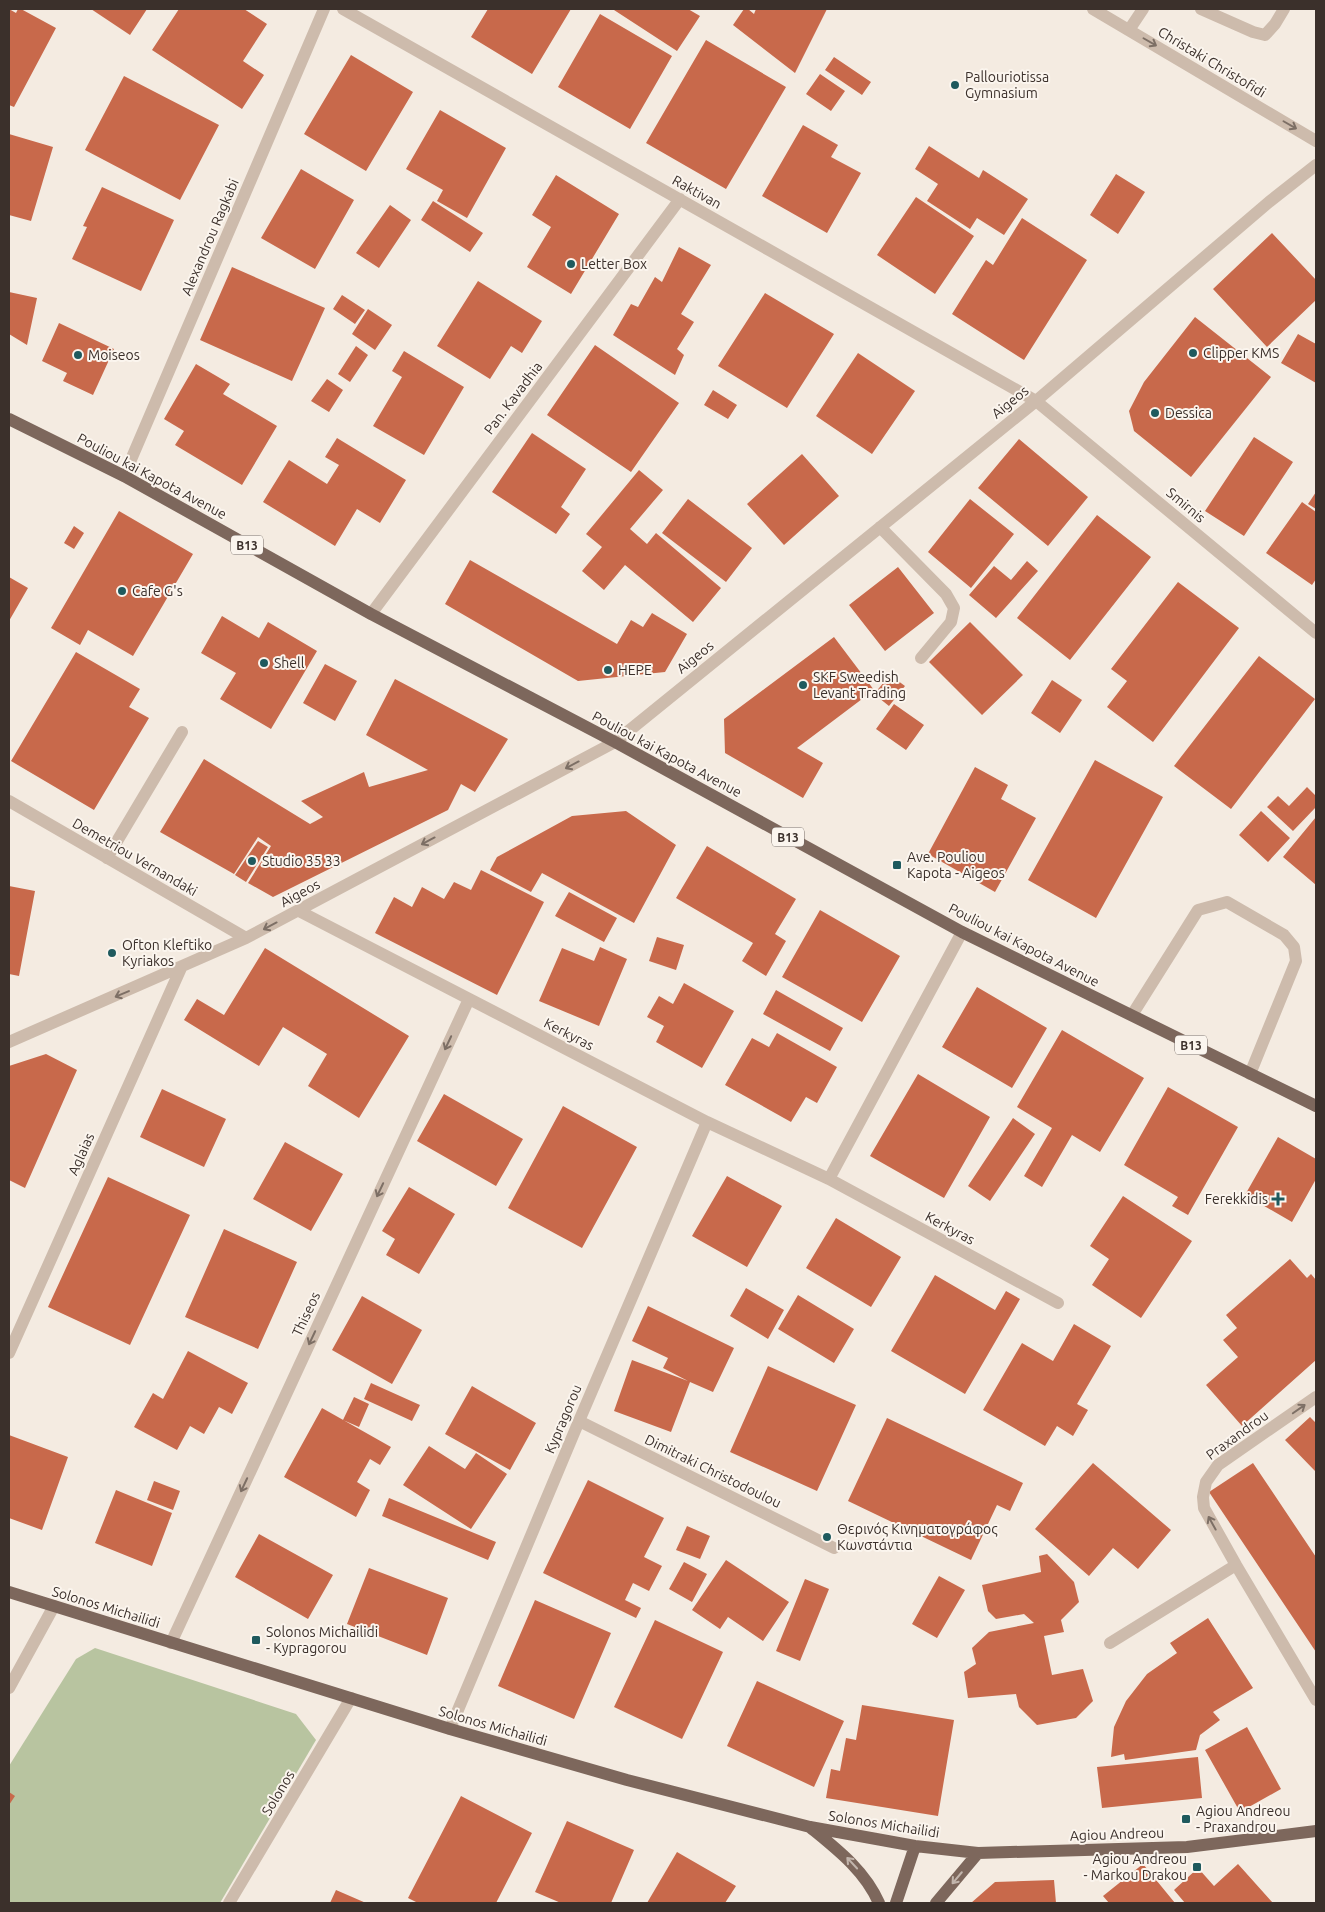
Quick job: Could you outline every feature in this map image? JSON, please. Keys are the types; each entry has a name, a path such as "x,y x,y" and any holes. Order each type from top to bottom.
{"main road":[{"name":"Pouliou kai Kapota Avenue","path":"9,419 124,476 371,614 615,742 962,932 1316,1106"},
{"name":"Solonos Michailidi","path":"9,1592 450,1729 627,1780 810,1827 915,1846 978,1853"},
{"path":"810,1827 847,1858 862,1875 879,1903"},
{"name":"Agiou Andreou","path":"978,1853 1187,1847 1316,1832"},
{"path":"896,1903 915,1846"},
{"path":"936,1903 978,1853"}],"street":[{"name":"Alexandrou Ragkabi","path":"124,476 324,9"},
{"name":"Raktivan","path":"343,9 1036,401"},
{"name":"Christaki Christofidi","path":"1093,9 1316,141"},
{"path":"1128,30 1143,9"},
{"path":"1209,10 1253,32 1265,35 1275,24 1284,9"},
{"name":"Aigeos","path":"9,1042 246,938 615,742 1036,401 1269,202 1316,165"},
{"name":"Pan. Kavadhia","path":"371,614 680,199"},
{"name":"Smirnis","path":"1036,401 1316,633"},
{"path":"880,527 946,594 954,608 951,622 921,658"},
{"path":"106,858 182,732"},
{"name":"Demetriou Vernandaki","path":"9,801 246,938"},
{"path":"1132,1016 1198,910 1227,902 1284,935 1294,947 1296,961 1250,1074"},
{"name":"Kerkyras","path":"299,911 707,1122 829,1179 1058,1303"},
{"path":"829,1179 962,932"},
{"name":"Aglaias","path":"9,1353 181,968"},
{"name":"Thiseos","path":"171,1643 469,999"},
{"name":"Kypragorou","path":"450,1729 707,1122"},
{"name":"Praxandrou","path":"1316,1397 1218,1465 1206,1482 1203,1497 1204,1508 1316,1700"},
{"name":"Dimitraki Christodoulou","path":"579,1421 834,1548"},
{"path":"1110,1643 1236,1565"},
{"path":"9,1688 54,1606"},
{"name":"Solonos","path":"230,1903 351,1698"}],"green space":[{"path":"95,1648 296,1714 316,1740 220,1903 9,1903 9,1766 76,1659"}],"building":[{"path":"9,9 16,13 18,9 21,9 56,28 14,107 9,105"},
{"path":"91,9 147,9 130,35"},
{"path":"179,9 244,9 267,24 243,61 264,75 242,109 152,50"},
{"path":"488,9 571,9 532,74 471,37"},
{"path":"615,9 688,9 700,16 677,51"},
{"path":"744,9 748,9 754,14 756,9 827,9 795,73 733,25"},
{"path":"600,14 672,56 630,129 558,87"},
{"path":"706,40 786,87 726,189 646,143"},
{"path":"351,55 413,92 366,171 304,134"},
{"path":"834,57 871,82 862,95 825,70"},
{"path":"820,74 845,91 831,111 806,94"},
{"path":"124,76 219,125 180,200 85,150"},
{"path":"440,110 506,148 467,218 437,201 443,190 406,169"},
{"path":"803,125 838,145 831,157 861,173 827,233 762,196"},
{"path":"9,134 53,147 31,221 9,215"},
{"path":"929,146 979,178 983,170 1028,199 1004,235 977,218 970,229 927,201 938,184 915,169"},
{"path":"301,169 354,200 315,269 261,238"},
{"path":"1116,174 1145,192 1118,234 1090,215"},
{"path":"556,175 619,214 571,294 527,267 551,227 532,215"},
{"path":"102,187 174,220 141,291 72,259 87,227 83,226"},
{"path":"916,197 974,236 935,294 877,255"},
{"path":"433,201 483,233 470,252 421,220"},
{"path":"390,205 411,220 379,268 356,253"},
{"path":"1022,218 1087,260 1024,360 952,314 986,260 993,265"},
{"path":"1272,233 1316,280 1316,300 1267,347 1213,289"},
{"path":"679,247 711,265 681,314 694,322 677,349 684,355 675,375 613,335 631,304 638,307 655,277 662,282"},
{"path":"232,267 325,308 292,381 200,340"},
{"path":"478,281 542,321 522,353 511,346 490,379 437,346"},
{"path":"9,292 37,298 27,345 9,334"},
{"path":"765,293 834,334 787,408 718,366"},
{"path":"342,295 365,310 355,324 333,309"},
{"path":"368,309 392,325 375,350 352,334"},
{"path":"1195,317 1271,377 1191,477 1134,431 1129,411 1144,382"},
{"name":"Moiseos","path":"59,323 114,349 93,395 63,381 67,373 42,361"},
{"path":"1298,334 1316,344 1316,383 1281,363"},
{"path":"595,345 679,403 631,472 547,415"},
{"path":"356,346 368,355 350,382 338,374"},
{"path":"404,351 464,387 424,455 373,426 402,377 392,371"},
{"path":"858,353 915,391 872,454 816,416"},
{"path":"196,364 230,384 223,394 277,426 242,485 175,445 184,431 164,419"},
{"path":"327,379 343,390 329,412 311,401"},
{"path":"713,390 737,405 728,419 704,405"},
{"path":"532,433 586,469 561,507 570,514 556,534 492,492"},
{"path":"1254,437 1293,462 1244,536 1205,511"},
{"path":"337,438 406,480 380,523 357,509 335,546 263,502 289,460 327,484 339,465 325,457"},
{"path":"1019,439 1088,497 1048,546 978,488"},
{"path":"802,454 839,496 784,545 747,504"},
{"path":"639,470 663,490 630,529 647,544 656,533 721,588 693,622 625,565 604,590 582,571 602,547 586,534"},
{"path":"1316,492 1316,509 1308,504"},
{"path":"688,499 752,548 726,582 662,533"},
{"path":"970,499 1014,534 971,588 928,552"},
{"path":"1302,502 1316,512 1316,579 1312,585 1266,553"},
{"name":"Cafe G's","path":"119,511 193,554 133,656 88,630 80,645 51,628"},
{"path":"1097,515 1151,557 1070,660 1017,618"},
{"path":"74,526 84,533 74,549 64,543"},
{"path":"470,560 617,644 631,620 643,627 652,613 687,634 665,672 578,681 445,604"},
{"path":"1027,561 1038,571 996,618 969,595 994,566 1011,580"},
{"path":"898,567 934,613 885,651 849,605"},
{"path":"9,577 28,588 9,621"},
{"path":"1178,582 1239,628 1153,742 1107,707 1127,681 1111,669"},
{"name":"Shell","path":"222,616 259,638 268,622 317,651 271,729 220,699 236,673 201,653"},
{"path":"970,622 1023,675 982,715 929,662"},
{"path":"834,637 874,690 797,748 823,763 803,798 725,753 724,719"},
{"path":"76,652 140,689 129,707 149,718 94,810 11,761"},
{"path":"1259,656 1315,699 1231,809 1174,766"},
{"path":"325,664 357,681 335,721 303,703"},
{"path":"890,675 905,686 889,706 874,694"},
{"path":"395,679 508,739 475,792 461,784 448,810 273,897 248,883 271,846 258,837 234,874 160,832 204,759 310,824 323,817 301,801 364,772 369,787 428,770 366,735"},
{"path":"1052,680 1082,700 1060,733 1031,713"},
{"path":"894,704 924,725 906,750 876,729"},
{"path":"1095,760 1163,797 1096,918 1028,880"},
{"path":"975,767 1008,785 1001,799 1036,818 995,892 928,854"},
{"path":"1307,787 1316,796 1316,807 1293,831 1267,807 1278,796 1289,806"},
{"path":"626,811 676,845 634,923 542,873 531,892 490,870 497,857 572,816"},
{"path":"1261,811 1290,838 1268,862 1239,835"},
{"path":"1316,817 1316,885 1283,857"},
{"name":"Studio 35 33","path":"258,841 268,847 246,882 235,875"},
{"path":"707,846 796,899 775,934 786,941 766,976 742,961 753,943 676,898"},
{"path":"481,870 544,902 497,995 375,933 394,897 412,907 422,887 444,899 454,882 471,890"},
{"path":"9,886 35,891 19,976 9,974"},
{"path":"569,892 617,918 604,942 555,916"},
{"path":"820,910 900,956 862,1022 782,977"},
{"path":"657,937 684,945 676,970 649,961"},
{"path":"600,947 627,959 599,1026 539,1001 562,948 594,961"},
{"path":"265,948 409,1036 359,1118 308,1086 327,1054 283,1027 259,1066 184,1020 197,999 224,1015"},
{"path":"684,983 734,1011 702,1068 656,1042 664,1026 647,1017 659,996 673,1004"},
{"path":"977,987 1047,1028 1012,1088 942,1047"},
{"path":"776,990 843,1028 830,1051 763,1014"},
{"path":"1062,1030 1144,1078 1100,1152 1072,1135 1042,1187 1024,1176 1052,1128 1017,1107"},
{"path":"777,1033 837,1067 817,1103 806,1097 791,1122 725,1085 752,1038 769,1047"},
{"path":"46,1054 77,1070 25,1188 9,1180 9,1066"},
{"path":"918,1074 990,1117 944,1198 870,1156"},
{"path":"1168,1087 1238,1127 1188,1215 1172,1206 1178,1197 1124,1165"},
{"path":"162,1089 226,1119 204,1167 140,1137"},
{"path":"444,1094 523,1139 496,1186 417,1141"},
{"path":"563,1106 637,1147 582,1248 508,1208"},
{"path":"1013,1118 1035,1134 990,1201 968,1186"},
{"path":"1278,1137 1316,1159 1316,1179 1292,1222 1245,1195"},
{"path":"285,1142 343,1174 311,1231 253,1199"},
{"path":"727,1176 782,1206 747,1267 692,1236"},
{"path":"108,1177 190,1215 130,1345 48,1307"},
{"path":"409,1187 455,1214 419,1274 386,1255 395,1239 382,1231"},
{"path":"1123,1196 1192,1241 1141,1318 1092,1285 1109,1259 1090,1246"},
{"path":"836,1218 901,1257 871,1307 806,1268"},
{"path":"224,1229 297,1262 258,1349 185,1317"},
{"path":"1290,1259 1307,1278 1311,1274 1316,1280 1316,1360 1242,1426 1206,1385 1238,1357 1223,1340 1237,1328 1226,1315"},
{"path":"935,1275 995,1310 1006,1291 1020,1299 965,1394 891,1351"},
{"path":"746,1288 784,1310 768,1339 730,1316"},
{"path":"798,1295 854,1329 834,1363 778,1329"},
{"path":"362,1296 422,1330 392,1384 332,1350"},
{"path":"648,1306 734,1348 713,1392 690,1382 671,1432 614,1411 632,1360 688,1381 663,1368 668,1358 632,1341"},
{"path":"1074,1324 1111,1346 1077,1404 1088,1410 1073,1436 1057,1426 1045,1446 983,1410 1022,1343 1053,1361"},
{"path":"188,1351 248,1383 232,1414 219,1407 204,1434 190,1426 177,1450 134,1427 153,1393 163,1399"},
{"path":"768,1366 856,1405 817,1491 730,1452"},
{"path":"371,1383 420,1405 412,1421 364,1399"},
{"path":"472,1386 536,1423 510,1470 445,1434"},
{"path":"354,1397 369,1404 359,1427 343,1420"},
{"path":"322,1408 391,1447 380,1465 370,1459 357,1482 370,1490 356,1517 284,1477"},
{"path":"1310,1417 1316,1423 1316,1472 1285,1440"},
{"path":"887,1418 1023,1483 1010,1511 997,1505 971,1560 848,1501"},
{"path":"9,1435 68,1457 42,1530 9,1518"},
{"path":"429,1446 465,1469 476,1453 507,1474 471,1529 403,1485"},
{"path":"1093,1463 1171,1530 1138,1569 1113,1548 1089,1576 1035,1529"},
{"path":"1253,1463 1316,1557 1316,1652 1209,1492"},
{"path":"588,1480 664,1518 644,1557 662,1566 649,1591 633,1583 625,1600 641,1608 636,1618 543,1573"},
{"path":"154,1481 180,1491 173,1510 147,1500"},
{"path":"116,1490 172,1513 152,1566 95,1543"},
{"path":"389,1498 496,1542 488,1560 382,1516"},
{"path":"687,1526 710,1536 700,1559 676,1550"},
{"path":"259,1534 333,1575 308,1619 235,1577"},
{"path":"1047,1554 1074,1582 1079,1602 1061,1620 1064,1632 1044,1636 1052,1675 1083,1669 1093,1701 1076,1718 1037,1725 1019,1707 1016,1694 968,1698 964,1672 976,1664 972,1648 989,1632 1034,1623 1024,1614 996,1619 988,1611 982,1585 1041,1572 1039,1556"},
{"path":"726,1560 789,1602 763,1641 728,1617 720,1629 692,1610"},
{"path":"684,1562 707,1574 692,1602 669,1589"},
{"path":"369,1568 448,1598 427,1655 347,1624"},
{"path":"939,1576 965,1590 937,1638 912,1624"},
{"path":"805,1579 829,1589 800,1661 776,1651"},
{"path":"535,1600 611,1633 574,1719 498,1686"},
{"path":"1208,1618 1253,1688 1213,1712 1220,1720 1200,1735 1196,1750 1125,1760 1124,1754 1111,1757 1114,1727 1126,1701 1147,1674 1177,1653 1170,1643"},
{"path":"655,1620 723,1652 682,1739 614,1707"},
{"path":"757,1681 844,1721 814,1787 727,1746"},
{"path":"862,1705 954,1720 938,1816 826,1798 831,1769 840,1771 846,1738 856,1740"},
{"path":"1247,1727 1281,1789 1240,1812 1205,1750"},
{"path":"1198,1757 1202,1798 1102,1808 1097,1767"},
{"path":"9,1792 15,1796 9,1805"},
{"path":"461,1796 532,1833 496,1903 418,1903 408,1898"},
{"path":"567,1821 634,1850 611,1903 561,1903 535,1892"},
{"path":"677,1852 736,1886 725,1903 647,1903"},
{"path":"1143,1864 1175,1903 1109,1903 1103,1896"},
{"path":"1238,1864 1273,1903 1185,1903 1174,1890 1198,1868 1214,1886"},
{"path":"1054,1880 1056,1903 971,1903 995,1882"},
{"path":"336,1890 366,1903 330,1903"}],"place":[{"name":"Pallouriotissa Gymnasium","path":"955,85"},
{"name":"Letter Box","path":"571,264"},
{"name":"Clipper KMS","path":"1193,353"},
{"name":"Moiseos","path":"78,355"},
{"name":"Dessica","path":"1155,413"},
{"name":"Cafe G's","path":"122,591"},
{"name":"Shell","path":"264,663"},
{"name":"HEPE","path":"608,670"},
{"name":"SKF Sweedish Levant Trading","path":"803,685"},
{"name":"Studio 35 33","path":"252,861"},
{"name":"Ave. Pouliou Kapota - Aigeos","path":"897,865"},
{"name":"Ofton Kleftiko Kyriakos","path":"112,953"},
{"name":"Ferekkidis","path":"1278,1199"},
{"name":"Θερινός Κινηματογράφος Κωνστάντια","path":"827,1537"},
{"name":"Solonos Michailidi - Kypragorou","path":"256,1640"},
{"name":"Agiou Andreou - Praxandrou","path":"1186,1819"},
{"name":"Agiou Andreou - Markou Drakou","path":"1197,1867"}]}
